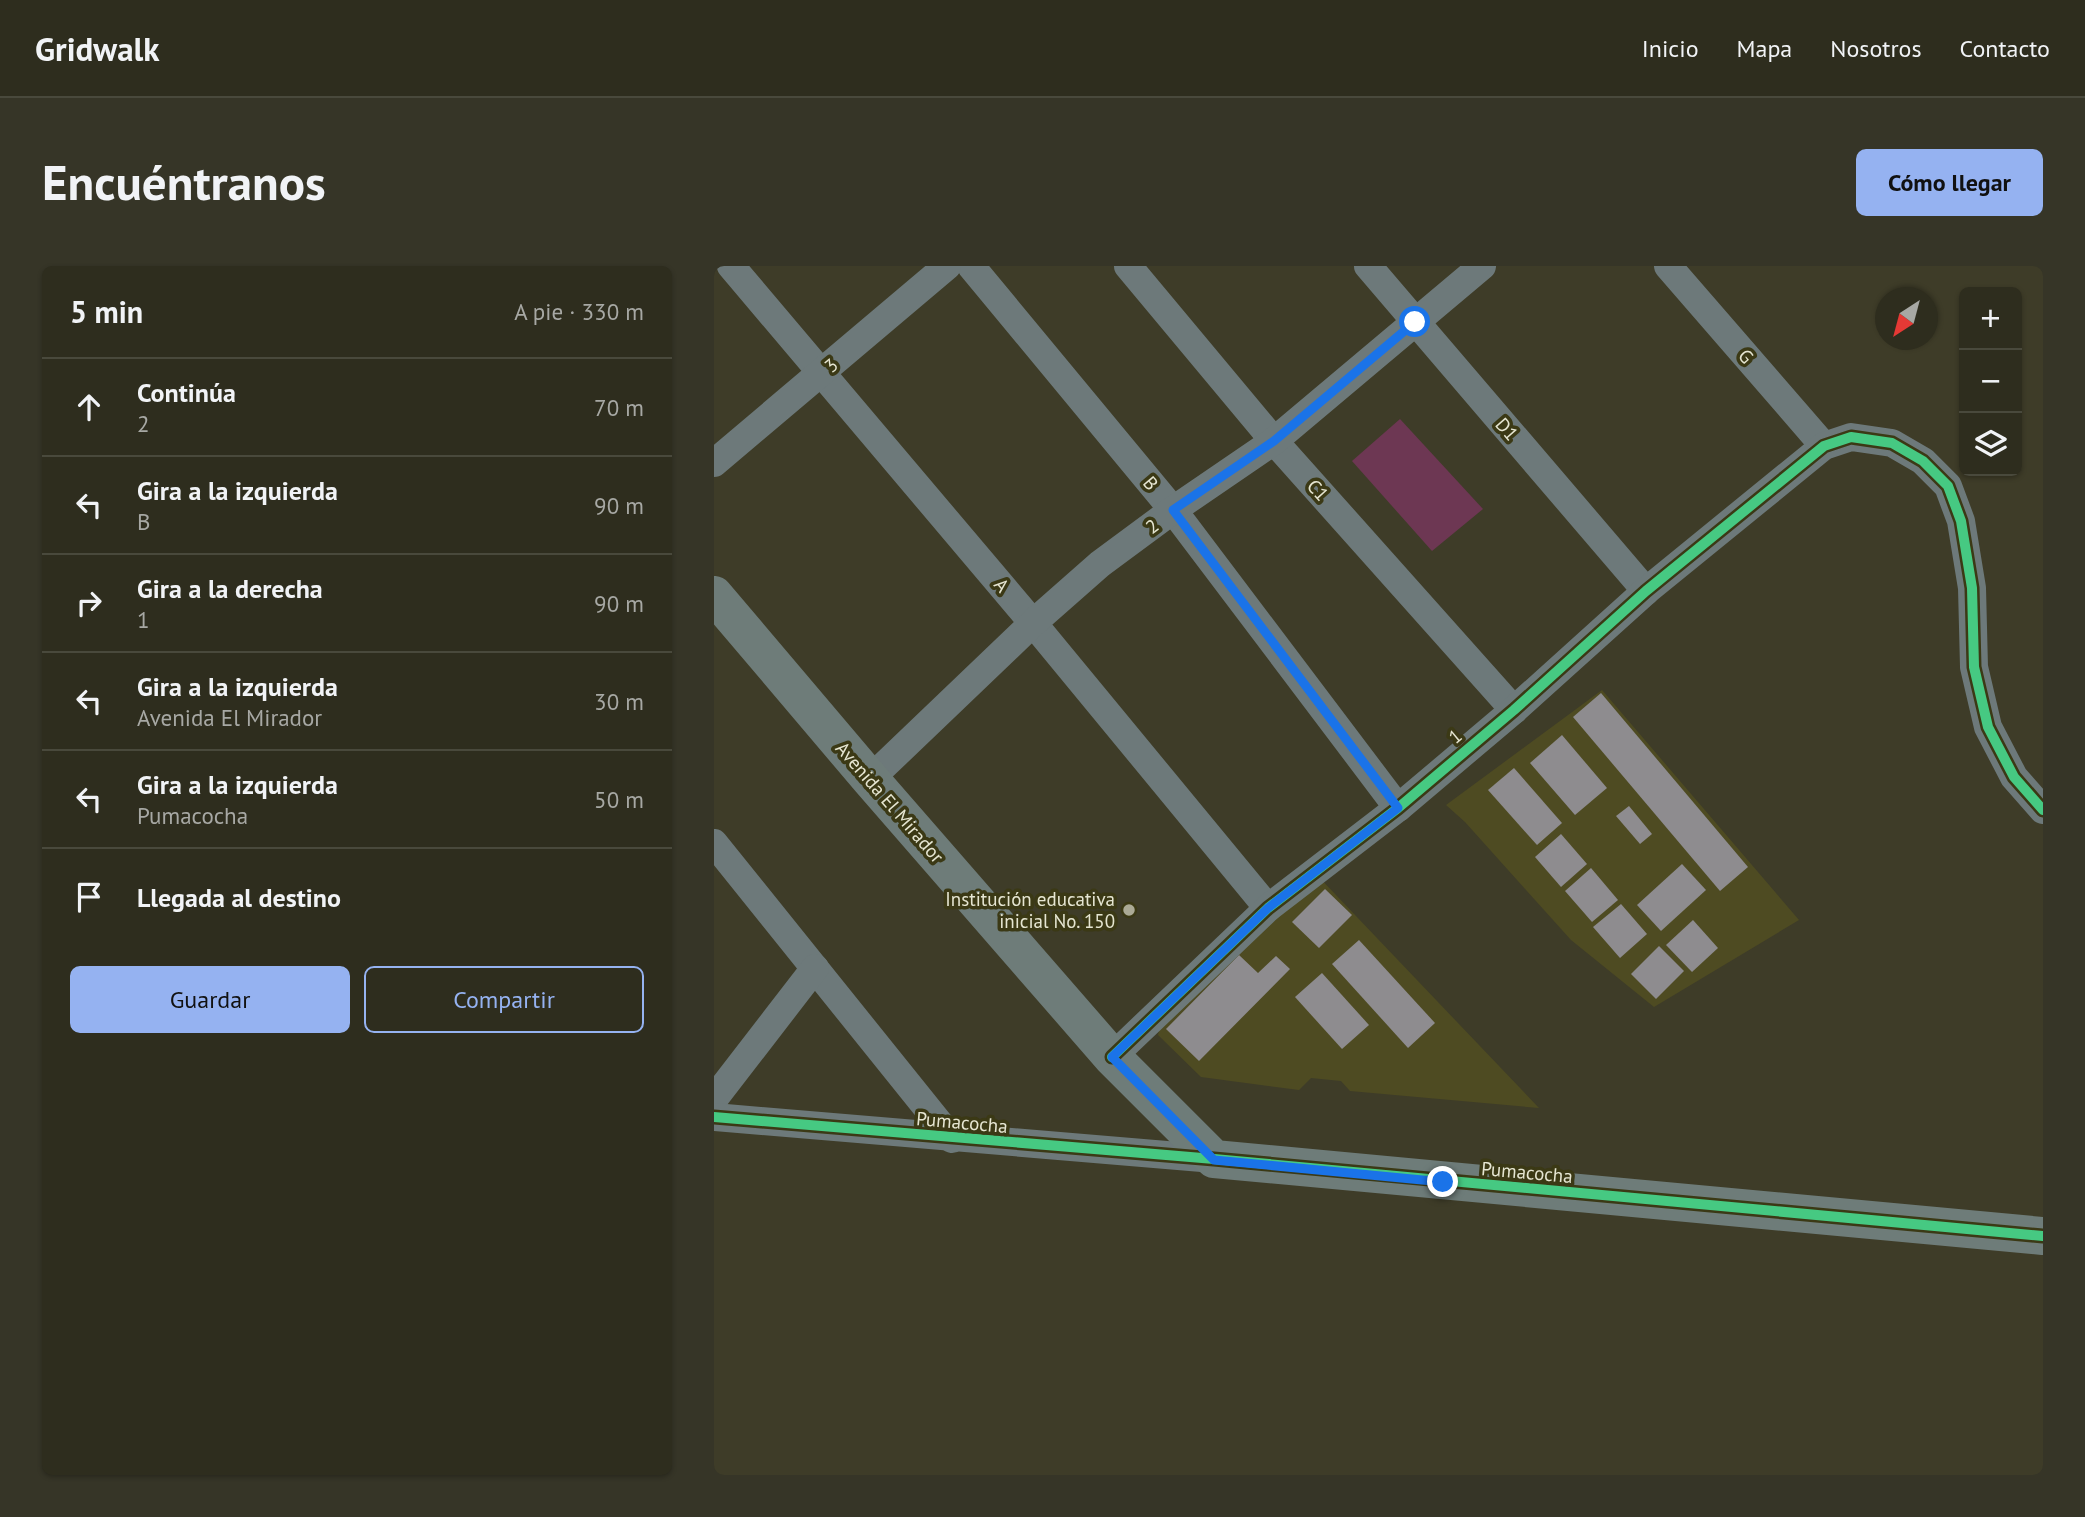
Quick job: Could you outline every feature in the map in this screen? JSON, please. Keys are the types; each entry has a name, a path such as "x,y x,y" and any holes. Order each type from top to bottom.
{"street":[{"name":"A","path":"731,266 1033,622 1268,908"},
{"name":"3","path":"714,463 947,266"},
{"name":"B","path":"971,266 1173,510 1398,808"},
{"name":"C1","path":"1128,266 1274,441 1514,710"},
{"name":"D1","path":"1368,266 1646,591"},
{"name":"2","path":"870,779 1033,622 1100,564 1274,441 1482,266"},
{"name":"G","path":"1668,266 1824,446"},
{"path":"1824,446 1851,437 1892,443 1923,461 1948,486 1961,521 1968,561 1972,588 1974,667 1988,727 2014,777 2043,810"},
{"name":"1","path":"1112,1057 1268,908 1398,808 1514,710 1646,591 1824,446"},
{"name":"Avenida El Mirador","path":"714,595 1112,1057 1214,1160"},
{"path":"716,849 952,1139"},
{"path":"714,1099 815,968"},
{"name":"Pumacocha","path":"714,1117 2043,1236"}],"shaded area":[{"path":"1400,419 1483,509 1432,551 1352,461"},
{"path":"1602,690 1799,920 1654,1007 1571,940 1465,822 1446,805"},
{"path":"1315,873 1539,1108 1350,1091 1341,1081 1311,1078 1299,1090 1201,1077 1158,1035 1161,1022"}],"building":[{"path":"1601,693 1748,867 1720,891 1573,717"},
{"path":"1562,735 1607,788 1575,815 1530,763"},
{"path":"1514,768 1562,823 1537,845 1488,790"},
{"path":"1629,806 1652,834 1640,844 1616,816"},
{"path":"1561,834 1587,864 1561,887 1535,857"},
{"path":"1682,864 1706,890 1661,931 1637,905"},
{"path":"1591,868 1618,900 1592,922 1565,891"},
{"path":"1325,889 1352,915 1319,948 1292,922"},
{"path":"1621,904 1647,934 1620,958 1593,927"},
{"path":"1693,920 1718,948 1692,972 1666,945"},
{"path":"1359,940 1435,1023 1408,1048 1332,964"},
{"path":"1659,946 1684,971 1656,999 1631,974"},
{"path":"1239,955 1258,973 1276,956 1290,969 1199,1061 1166,1029"},
{"path":"1322,973 1369,1025 1342,1049 1295,997"}],"cycle path":[{"path":"1112,1057 1268,908 1398,808 1514,710 1646,591 1824,446 1851,437 1892,443 1923,461 1948,486 1961,521 1972,588 1974,667 1988,727 2014,777 2043,810"},
{"path":"714,1117 1214,1159 2043,1236"}],"place":[{"name":"Institución educativa inicial No. 150","path":"1129,910"}],"route":[{"path":"1415,322 1274,441 1173,510 1398,808 1268,908 1112,1057 1214,1160 1443,1182"}]}
